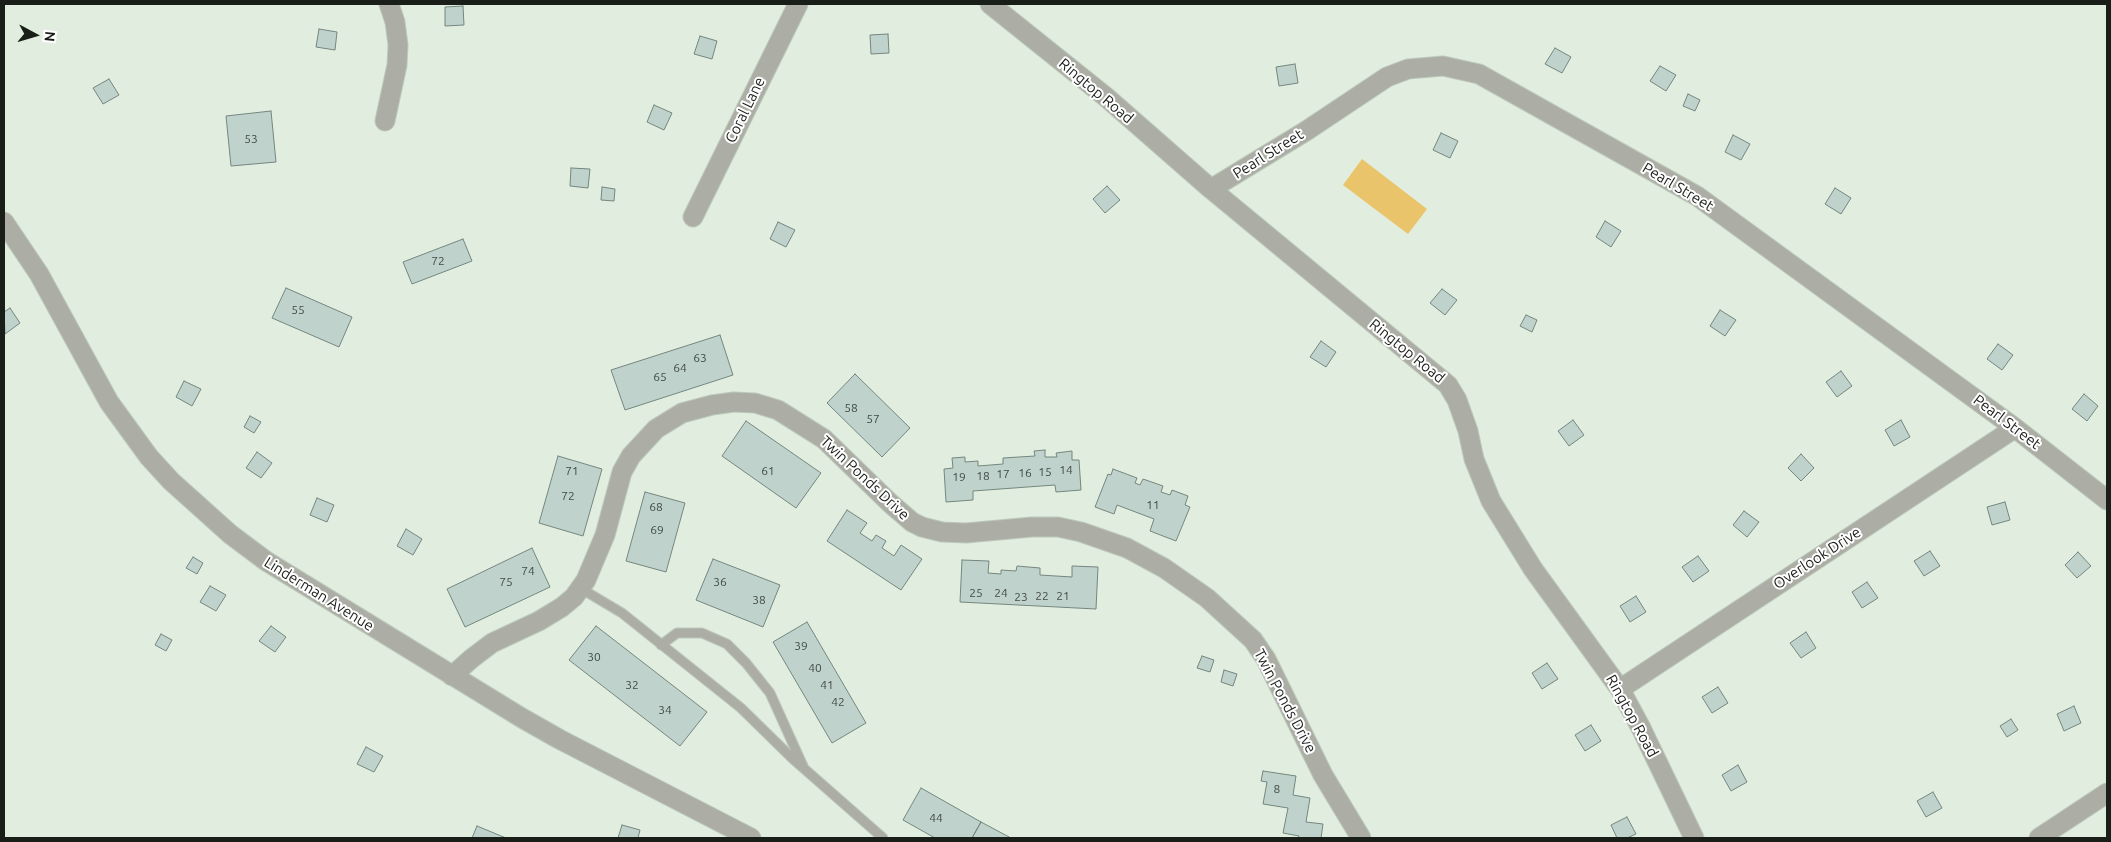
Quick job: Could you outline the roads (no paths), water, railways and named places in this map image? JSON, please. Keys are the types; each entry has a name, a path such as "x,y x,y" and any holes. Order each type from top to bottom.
{"street":[{"path":"385,121 397,65 398,45 396,22 389,4"},
{"name":"Coral Lane","path":"693,217 798,4"},
{"name":"Ringtop Road","path":"990,4 1106,98 1211,189 1448,385 1457,400 1468,431 1474,458 1491,501 1533,569 1620,689 1642,728 1694,838"},
{"name":"Pearl Street","path":"1211,189 1306,131 1387,77 1408,69 1443,66 1479,74 1697,196 2015,428 2107,500"},
{"name":"Linderman Avenue","path":"4,222 39,274 109,402 149,456 171,481 230,534 266,561 452,676 559,739 751,838"},
{"name":"Twin Ponds Drive","path":"452,676 492,643 539,621 562,607 580,588 586,580 605,535 622,472 632,456 656,429 682,414 712,405 734,402 756,403 778,410 824,439 912,522 942,532 966,533 1032,527 1058,528 1081,532 1126,548 1164,568 1207,598 1253,640 1266,660 1323,775 1361,838"},
{"name":"Overlook Drive","path":"1620,689 2015,428"},
{"path":"2039,838 2107,793"}],"lane":[{"path":"580,588 622,613 741,708 804,769 883,838"},
{"path":"661,645 677,633 702,633 727,644 746,663 770,693 804,769"}]}
